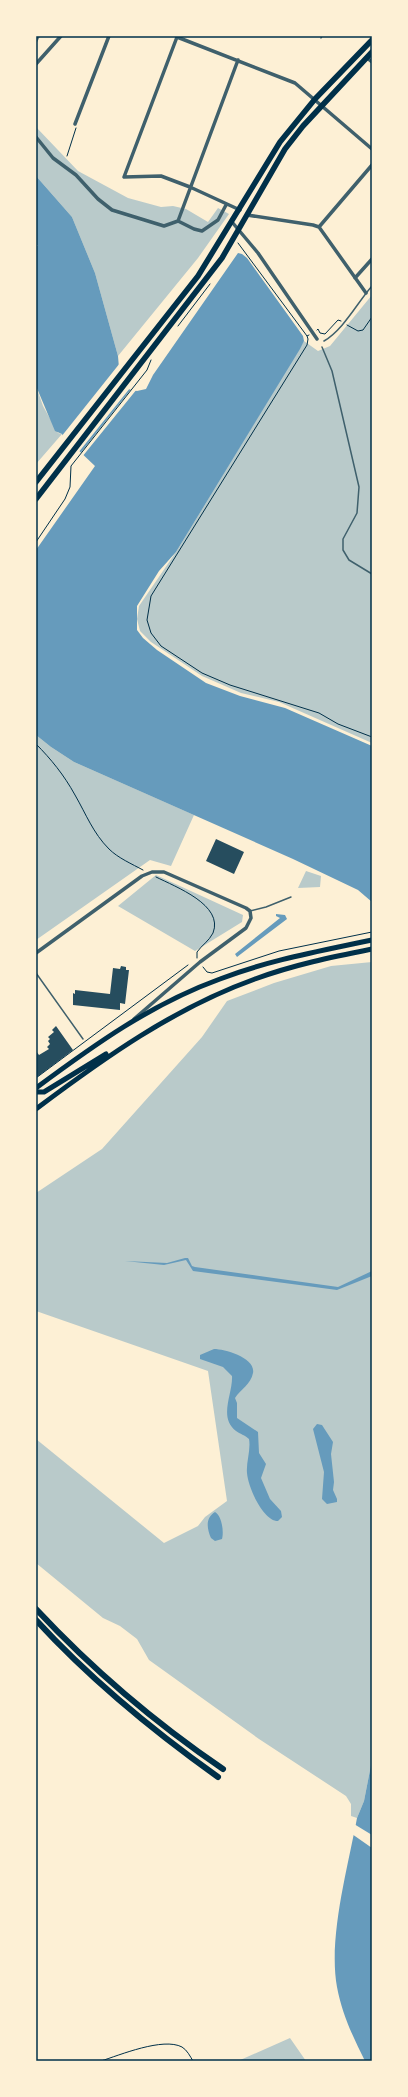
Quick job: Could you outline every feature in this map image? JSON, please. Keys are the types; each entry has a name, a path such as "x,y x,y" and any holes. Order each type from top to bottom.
{"highway":[{"path":"36,482 198,276 240,210 280,142 315,99 372,40"},
{"path":"36,499 222,258 240,230 285,149 322,105 372,52"},
{"path":"36,1609 57,1631 130,1700 176,1736 223,1769"},
{"path":"36,1620 90,1676 129,1710 173,1745 218,1777"}],"main road":[{"path":"36,1088 92,1047 132,1021 168,1002 219,979 279,960 372,940"},
{"path":"36,1092 44,1092 94,1060 122,1047 202,1002 253,980 301,964 372,949"},
{"path":"36,1109 122,1047"}],"street":[{"path":"36,64 62,36"},
{"path":"75,124 109,36"},
{"path":"240,210 190,187 161,176 124,177 176,36 295,83 372,149"},
{"path":"367,58 372,62"},
{"path":"178,221 238,60"},
{"path":"36,137 53,158 76,175 98,199 112,210 164,226 178,221 194,229 202,231 218,220 226,204"},
{"path":"319,227 372,165"},
{"path":"247,215 319,227 366,293"},
{"path":"232,222 258,253 317,339"},
{"path":"355,278 372,259"},
{"path":"36,953 148,873 157,871 164,872 250,911 251,918 246,928 194,966 132,1021"}],"lane":[{"path":"324,341 330,337 372,286"},
{"path":"322,347 332,371 360,488 357,513 343,539 343,550 350,560 372,574"},
{"path":"250,911 266,907 291,897"},
{"path":"36,973 83,1039"}],"path":[{"path":"67,156 77,129 75,124"},
{"path":"238,243 307,336 307,345 151,596 147,620 151,633 161,646 202,673 230,685 319,713 338,724 372,737"},
{"path":"307,336 318,329 320,333 324,334 338,320 360,331 363,330 372,317"},
{"path":"36,542 65,498 70,487 71,466 137,384 147,370 152,357"},
{"path":"36,744 60,770 76,795 87,821 110,850 207,906 212,913 213,932 209,940 197,952 197,958"},
{"path":"202,965 207,972 212,973 279,951 372,932"},
{"path":"36,1078 191,963"},
{"path":"101,2061 159,2044 175,2044 182,2047 193,2061"}],"shaded area":[{"path":"36,127 78,171 128,198 161,207 173,206 186,209 208,222 218,208 229,214 198,258 118,356 95,273 72,217 36,176"},
{"path":"372,295 372,743 279,702 241,693 202,676 151,642 140,631 137,619 139,606 176,552 304,341 318,351 330,346"},
{"path":"36,386 43,406 58,433 62,434 36,464"},
{"path":"36,735 74,762 194,815 171,866 150,860 36,940"},
{"path":"306,871 321,876 320,887 298,888"},
{"path":"156,875 243,915 242,922 195,951 118,906"},
{"path":"372,962 372,1760 364,1801 357,1818 351,1816 351,1804 346,1796 259,1739 149,1660 137,1639 120,1626 103,1618 36,1563 36,1439 164,1543 198,1526 205,1517 227,1501 208,1371 36,1311 36,1193 102,1149 202,1037 227,1001 274,983 331,966"},
{"path":"290,2038 306,2061 238,2061"}],"water":[{"path":"36,176 72,217 95,273 118,356 120,380 128,389 137,391 146,389 153,375 238,253 247,258 303,336 304,341 300,349 176,552 159,571 137,606 137,630 143,638 157,650 206,683 240,696 285,708 372,746 372,902 358,890 293,859 74,762 36,735 36,550 95,466 76,448 66,442 62,434 55,431 36,386 36,247 38,245 36,245"},
{"path":"276,914 285,915 287,919 237,957 235,954 280,918 276,916"},
{"path":"188,1258 192,1266 195,1267 338,1287 372,1271 372,1276 337,1290 193,1271 186,1260 164,1265 125,1261 167,1263"},
{"path":"214,1349 239,1355 250,1363 253,1368 252,1377 248,1384 235,1398 237,1403 237,1418 258,1432 259,1453 266,1464 261,1478 270,1499 281,1511 282,1517 278,1521 272,1520 262,1510 253,1494 247,1473 249,1439 236,1431 228,1419 227,1412 232,1376 223,1367 200,1359 200,1355"},
{"path":"317,1424 322,1425 333,1442 331,1454 334,1482 333,1490 337,1502 327,1504 322,1499 324,1472 313,1429"},
{"path":"215,1512 221,1520 223,1532 222,1539 215,1541 211,1538 208,1520"},
{"path":"372,1760 372,2061 365,2061 348,2025 339,1997 335,1968 335,1947 344,1880 357,1818 364,1801"}],"pier":[{"path":"120,363 122,380 130,388 78,453 64,443 61,437"},
{"path":"132,388 137,389 82,457 79,455"},
{"path":"354,1824 372,1835 372,1848 352,1834"}],"building":[{"path":"216,839 244,852 234,874 206,861"},
{"path":"121,966 126,967 126,970 129,970 125,1004 120,1003 120,1010 73,1005 73,993 75,994 75,990 110,994 113,968 120,969"},
{"path":"56,1026 73,1050 37,1077 36,1051 39,1055 49,1049 47,1047 50,1044 48,1041 50,1039 48,1037 54,1032 52,1030"}],"railway":[{"path":"36,42 39,36"}]}
